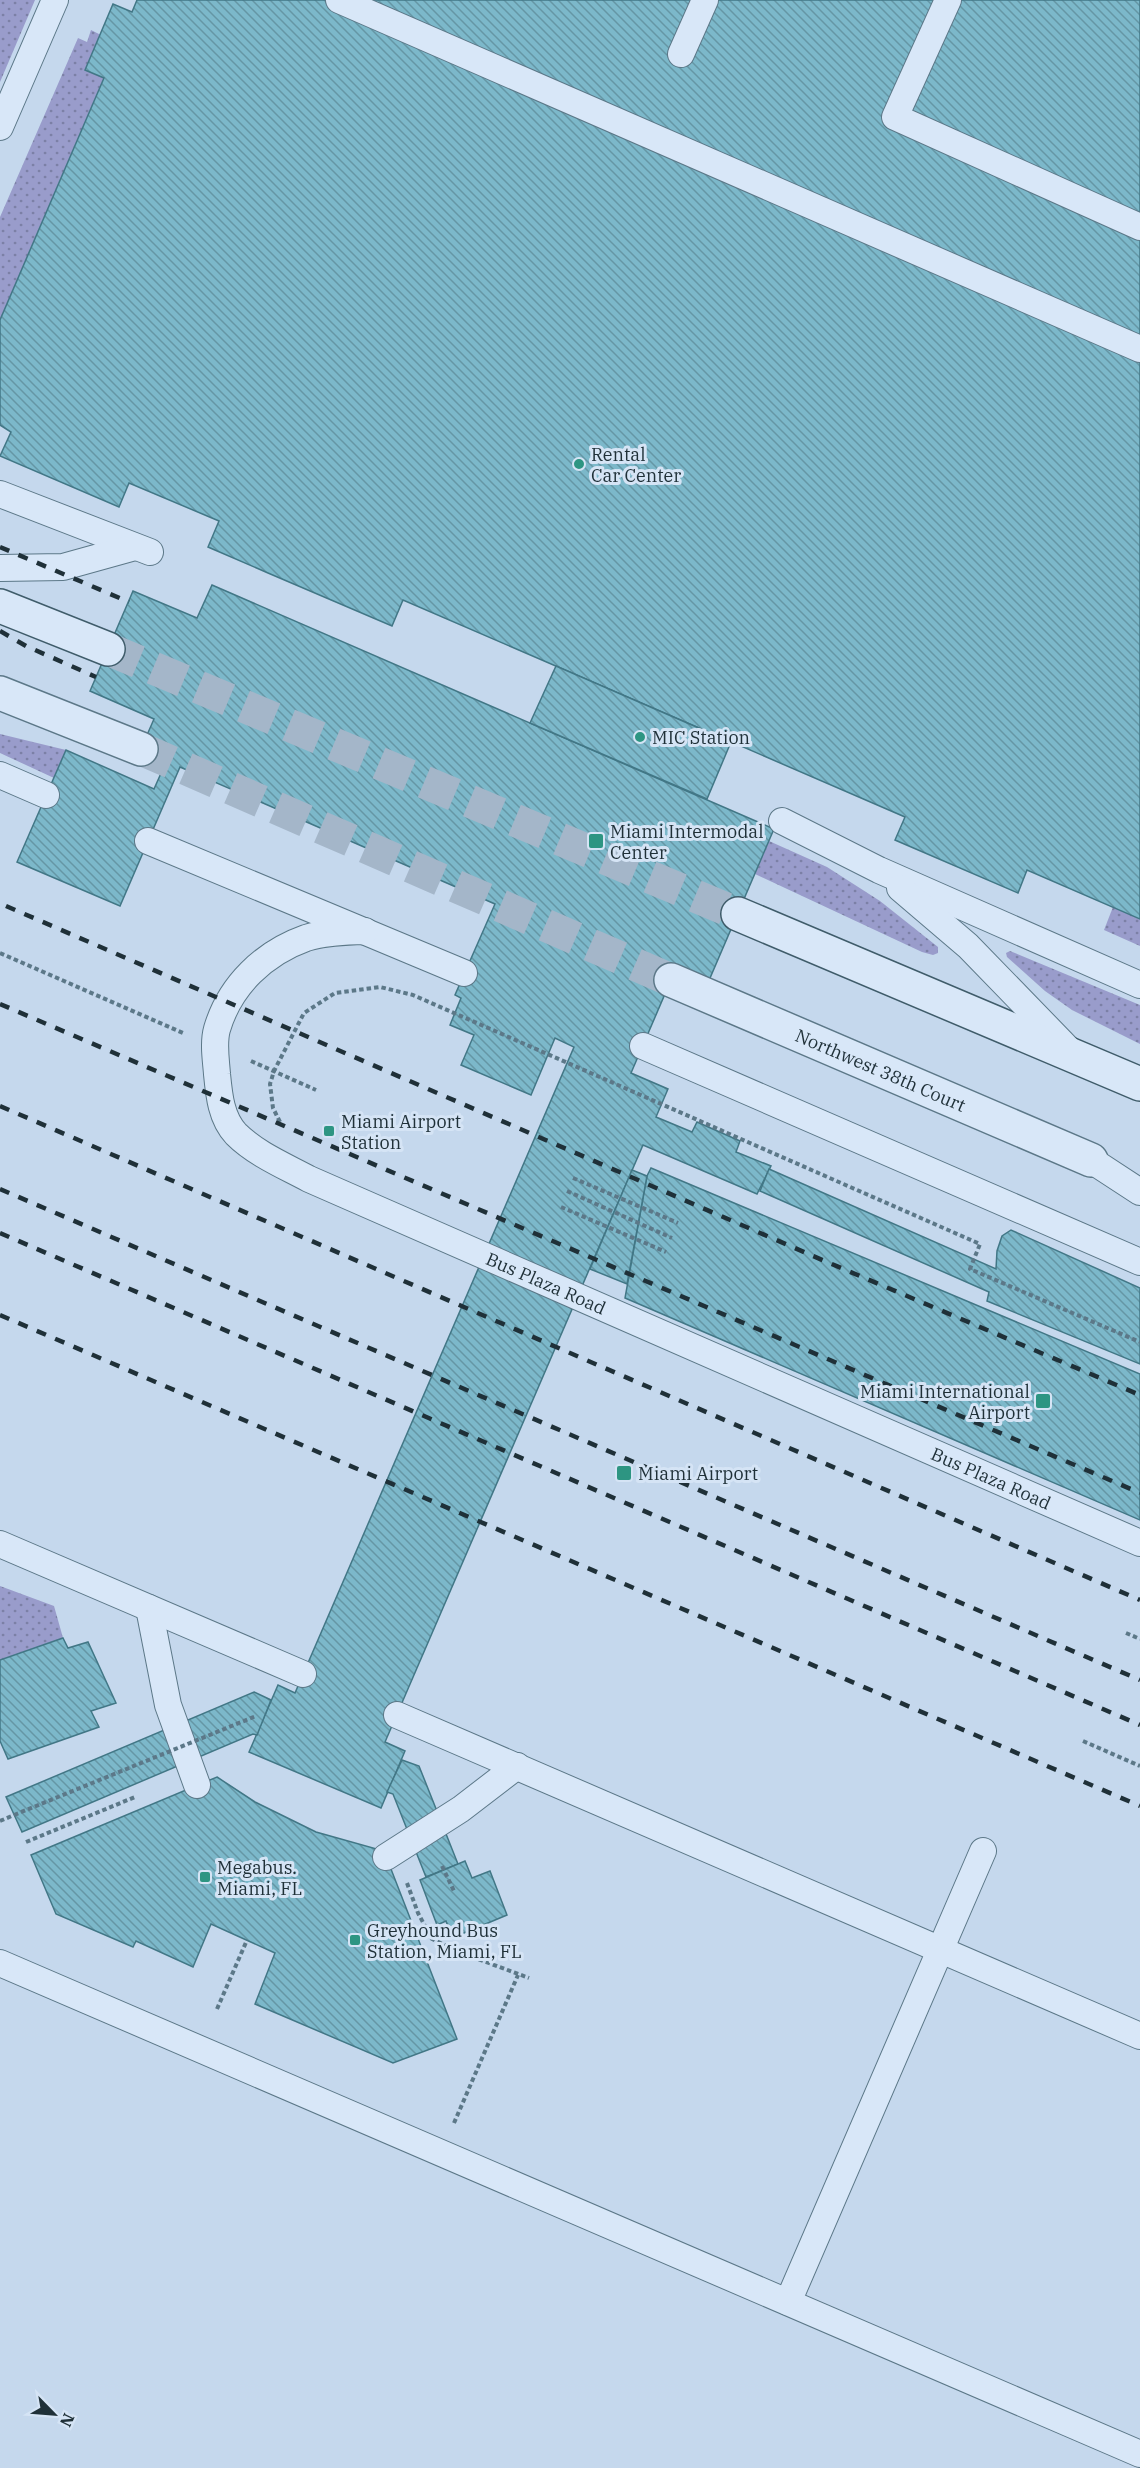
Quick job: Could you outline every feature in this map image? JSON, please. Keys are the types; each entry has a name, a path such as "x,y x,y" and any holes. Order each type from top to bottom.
{"street":[{"path":"0,606 108,649"},
{"path":"0,693 141,749"},
{"path":"738,914 1140,1084"},
{"name":"Northwest 38th Court","path":"671,980 1091,1160"}],"lane":[{"path":"0,127 55,0"},
{"path":"339,0 1140,349"},
{"path":"681,54 705,0"},
{"path":"948,0 895,117 1140,227"},
{"path":"0,494 142,550 63,567 0,568"},
{"path":"0,775 46,795"},
{"path":"782,821 879,870 1140,985"},
{"path":"148,841 464,973"},
{"path":"879,870 968,946 1075,1056"},
{"name":"Bus Plaza Road","path":"365,931 323,934 307,938 264,959 248,974 223,1015 217,1031 215,1055 223,1114 236,1133 259,1152 309,1179 1140,1543"},
{"path":"643,1046 1140,1262"},
{"path":"1091,1160 1140,1171"},
{"path":"1091,1160 1140,1192"},
{"path":"0,1544 303,1674"},
{"path":"149,1608 168,1705 198,1785"},
{"path":"397,1715 1140,2036"},
{"path":"386,1857 461,1809 517,1766"},
{"path":"788,2302 983,1851"},
{"path":"0,1963 1140,2454"}],"path":[{"path":"0,953 187,1034"},
{"path":"284,1132 273,1108 270,1084 274,1071 304,1013 335,993 380,987 413,995 980,1244 970,1269 1140,1342"},
{"path":"247,1060 316,1090"},
{"path":"573,1178 678,1223"},
{"path":"567,1191 672,1238"},
{"path":"561,1207 666,1252"},
{"path":"1126,1633 1140,1639"},
{"path":"0,1821 256,1716"},
{"path":"1083,1741 1140,1766"},
{"path":"26,1842 135,1797"},
{"path":"442,1866 454,1891"},
{"path":"407,1882 418,1913 432,1939 529,1978"},
{"path":"217,2010 247,1940"},
{"path":"452,2127 518,1975"}],"shaded area":[{"path":"0,0 35,0 0,82"},
{"path":"91,30 101,35 85,70 104,78 0,320 0,217 78,38 87,42"},
{"path":"0,734 66,750 54,778 0,753"},
{"path":"769,841 827,867 880,901 938,947 938,953 933,955 922,952 755,874"},
{"path":"1113,907 1140,919 1140,946 1104,930"},
{"path":"1010,951 1140,1005 1140,1044 1072,1010 1045,991 1007,957 1006,953"},
{"path":"0,1586 54,1606 63,1638 0,1660"}],"building":[{"name":"Rental Car Center","path":"137,0 1140,0 1140,919 1027,870 1018,893 895,840 905,817 403,600 392,626 268,573 208,547 219,521 129,483 119,507 0,456 11,432 0,425 0,320 104,78 85,70 113,4 132,12"},
{"path":"212,585 774,829 704,992 671,980 631,1073 668,1089 656,1117 692,1132 697,1122 740,1141 736,1152 771,1166 757,1194 643,1145 385,1742 405,1751 381,1808 249,1752 278,1685 295,1693 574,1047 555,1038 531,1095 461,1065 474,1035 450,1025 461,998 455,995 495,904 180,767 120,906 17,862 66,750 154,789 166,762 140,751 154,719 90,691 133,591 197,618"},
{"name":"MIC Station","path":"556,666 731,742 707,799 530,723"},
{"path":"651,1168 1140,1374 1140,1520 625,1298 647,1176"},
{"path":"769,1169 996,1269 997,1251 1002,1236 1011,1230 1140,1288 1140,1364 987,1301 989,1292 760,1191"},
{"path":"632,1170 647,1176 627,1284 590,1269"},
{"path":"63,1638 68,1648 88,1642 116,1703 91,1711 99,1727 8,1759 0,1741 0,1660"},
{"path":"254,1692 271,1700 257,1735 253,1734 22,1832 6,1797"},
{"path":"402,1760 419,1766 458,1864 426,1877 393,1794 387,1792"},
{"path":"217,1777 255,1802 316,1832 384,1851 457,2039 393,2063 255,2004 275,1953 211,1924 193,1967 136,1941 133,1947 56,1914 31,1855"},
{"path":"465,1861 472,1878 490,1871 507,1915 452,1938 446,1921 437,1925 420,1880"}],"tunnel":[{"path":"108,649 738,914"},
{"path":"141,749 671,980"}],"railway":[{"path":"0,547 129,602"},
{"path":"0,631 26,646 96,677"},
{"path":"6,906 827,1262 1140,1395"},
{"path":"0,1004 1140,1493"},
{"path":"0,1106 1140,1600"},
{"path":"0,1189 1140,1680"},
{"path":"0,1233 1140,1725"},
{"path":"0,1315 1140,1806"}],"place":[{"name":"Rental Car Center","path":"579,464"},
{"name":"MIC Station","path":"640,737"},
{"name":"Miami Intermodal Center","path":"596,841"},
{"name":"Miami Airport Station","path":"329,1131"},
{"name":"Miami International Airport","path":"1043,1401"},
{"name":"Miami Airport","path":"624,1473"},
{"name":"Megabus. Miami, FL","path":"205,1877"},
{"name":"Greyhound Bus Station, Miami, FL","path":"355,1940"}]}
